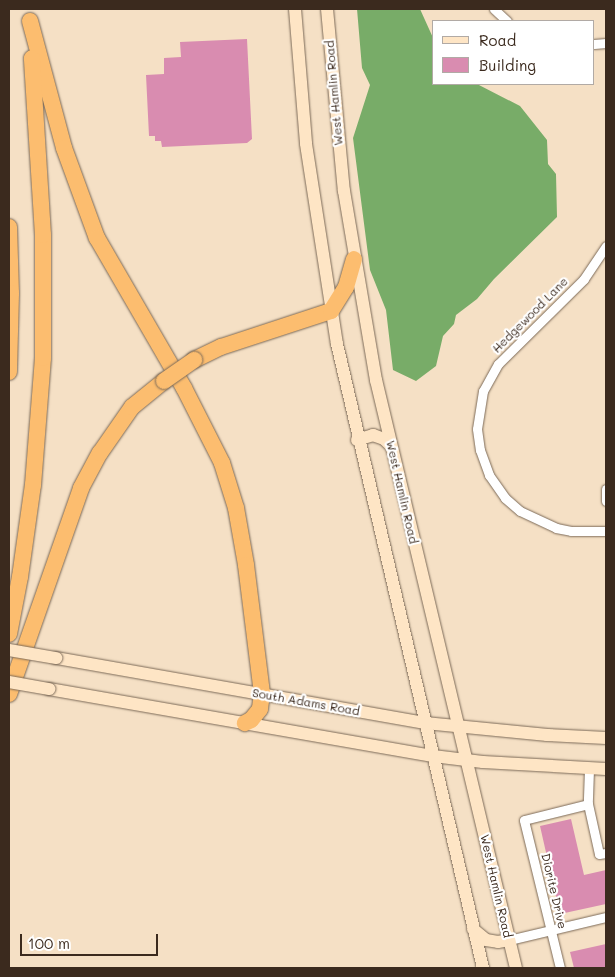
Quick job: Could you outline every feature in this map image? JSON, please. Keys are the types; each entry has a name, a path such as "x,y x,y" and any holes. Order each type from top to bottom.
{"highway":[{"path":"9,634 20,577 33,485 43,358 43,236 29,15"},
{"path":"29,15 64,148 97,238 184,388 222,463 236,508 262,694 260,709 251,720 244,723"},
{"path":"9,227 11,270 9,372"},
{"path":"9,694 81,488 100,453 132,407 194,360 221,347 331,310 346,287 354,259"}],"main road":[{"path":"295,9 306,144 331,310 357,440 483,968"},
{"name":"West Hamlin Road","path":"327,9 338,138 354,259 376,380 516,968"},
{"path":"357,440 373,435 384,439 391,446"},
{"name":"South Adams Road","path":"9,650 458,728 606,738"},
{"path":"9,682 433,756 466,760 606,769"},
{"path":"474,929 486,940 498,942 509,940"}],"street":[{"path":"494,9 506,20"},
{"name":"Hedgewood Lane","path":"606,246 584,279 498,364 483,391 477,424 479,445 487,471 499,491 513,505 526,515 556,528 571,531 606,531"},
{"path":"606,489 606,501"},
{"path":"589,769 588,804 599,854 606,853"},
{"name":"Diorite Drive","path":"560,968 524,820 588,804"},
{"path":"509,940 606,917"}],"green space":[{"path":"357,9 420,9 432,36 432,85 479,85 520,106 547,140 548,164 556,174 557,217 494,279 477,299 456,315 454,324 443,336 436,366 416,381 393,370 386,310 370,270 353,138 370,85 362,68"}],"building":[{"path":"247,39 252,139 247,143 162,147 161,141 155,141 155,136 149,136 146,75 164,74 164,58 181,57 180,42"},
{"path":"571,819 584,875 606,870 606,904 560,914 540,826"},
{"path":"606,944 606,968 574,968 570,952"}]}
